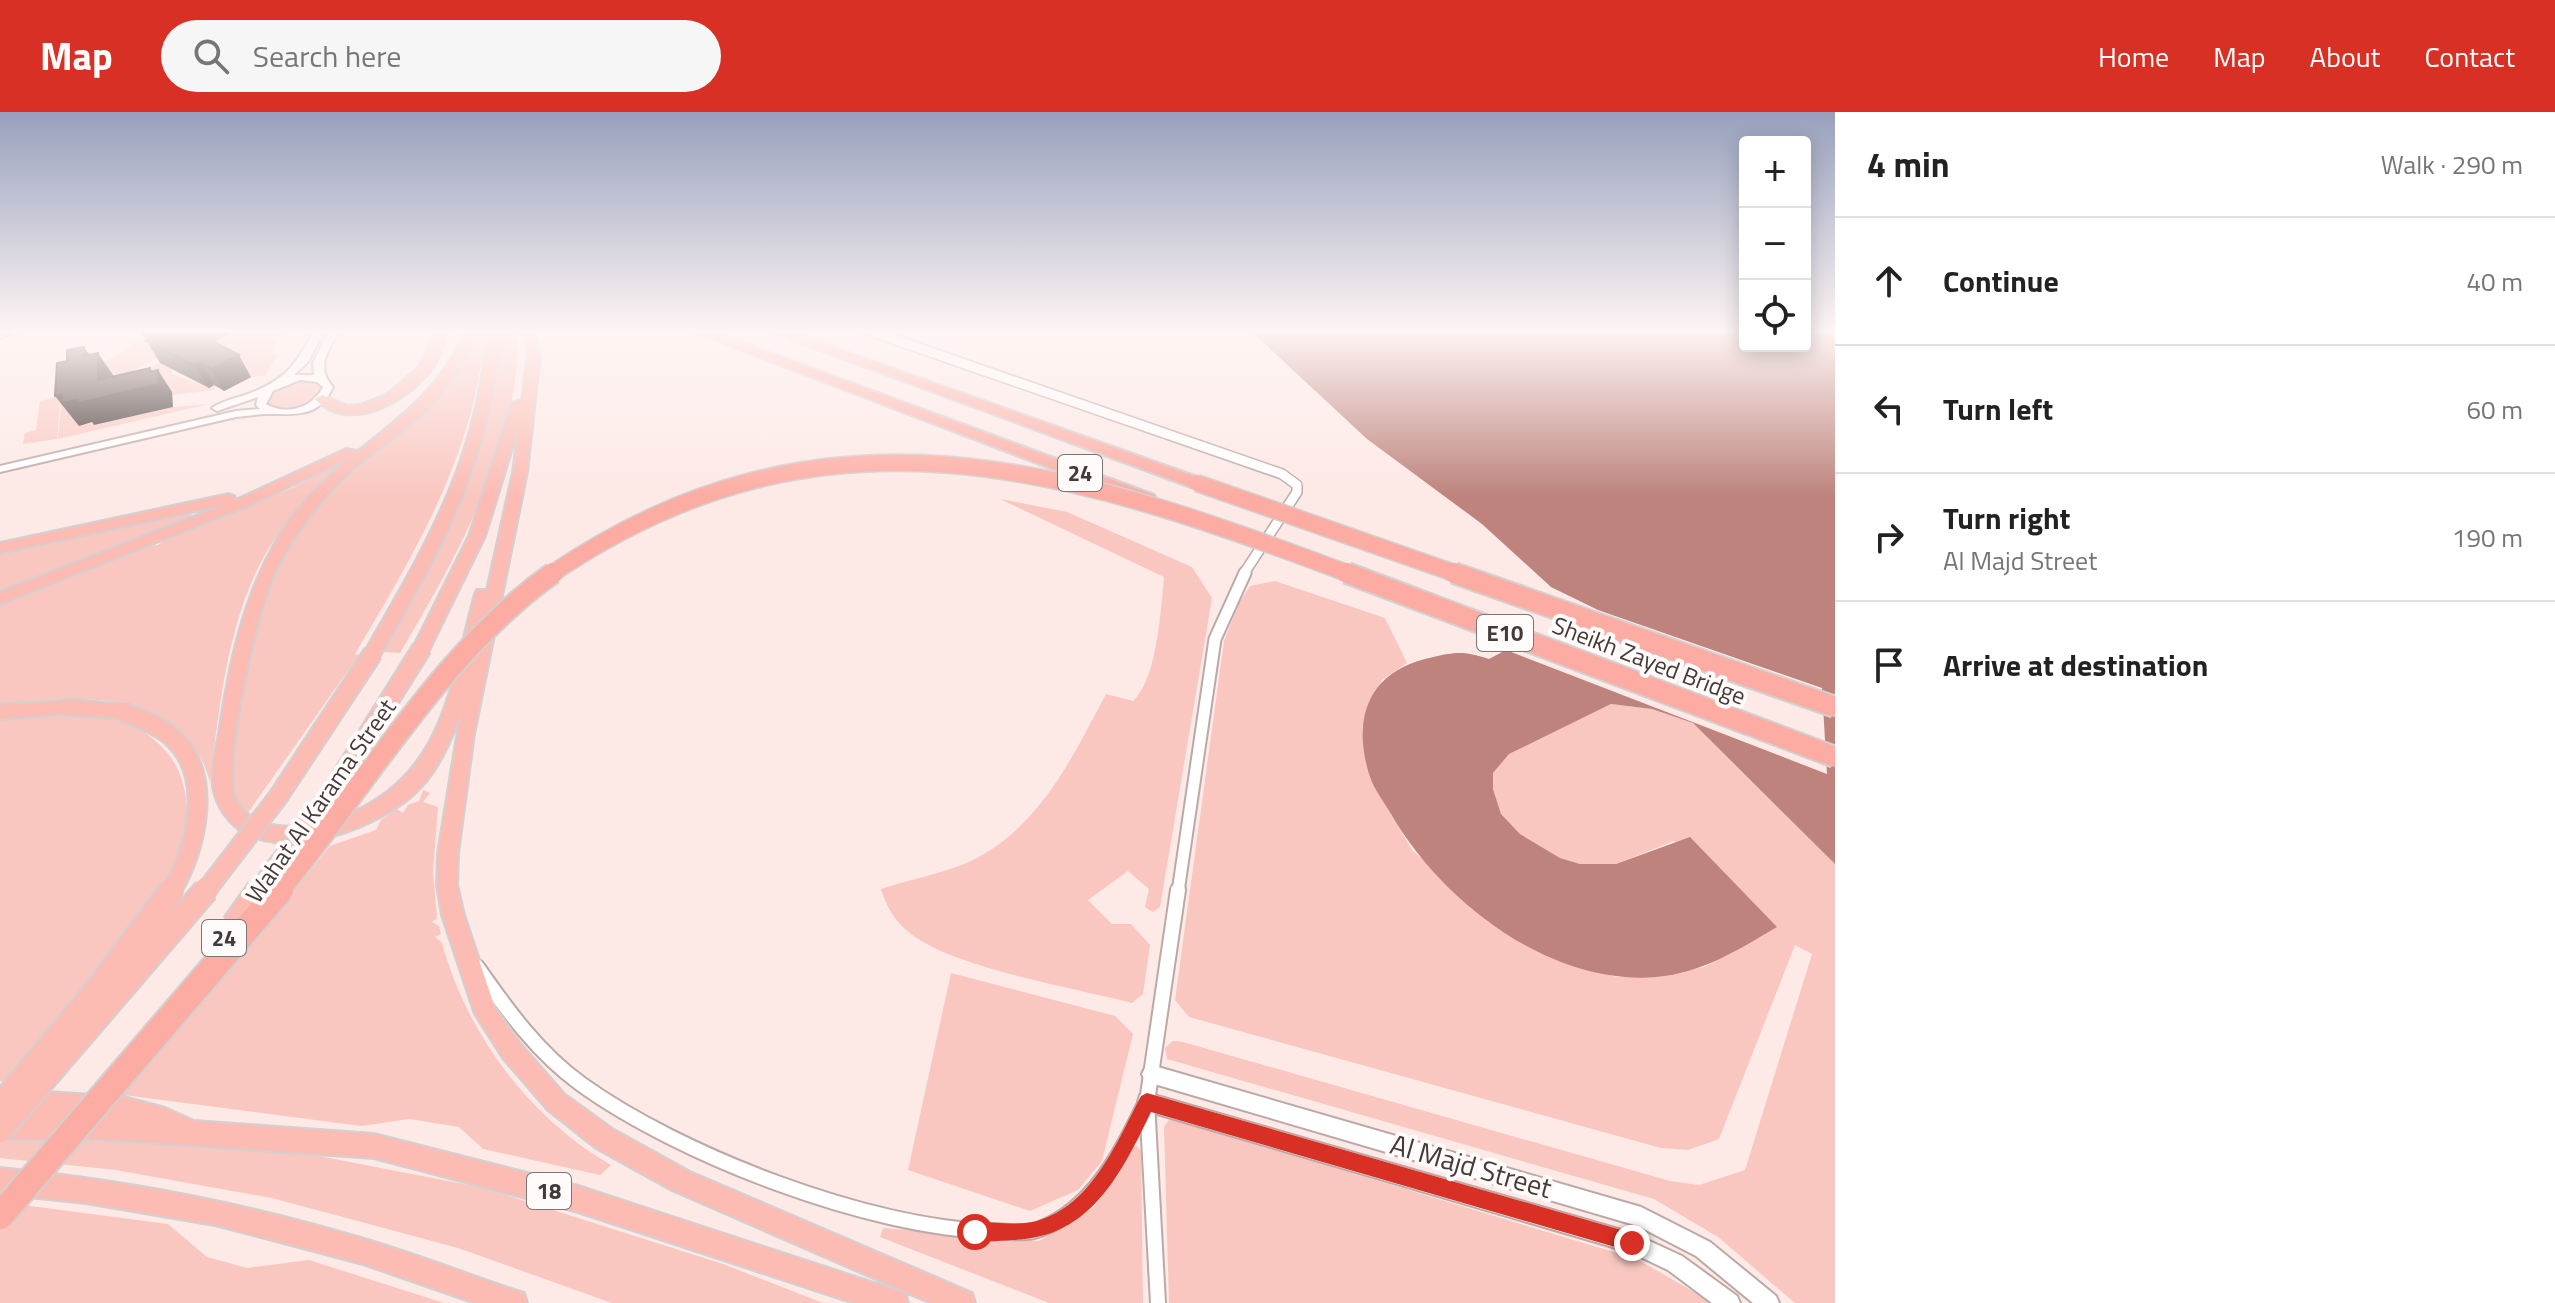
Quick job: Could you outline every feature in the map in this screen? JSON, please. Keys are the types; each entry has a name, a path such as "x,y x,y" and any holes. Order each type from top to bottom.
{"highway":[{"path":"322,399 329,406 348,410 392,397 405,386"},
{"path":"0,598 286,485 345,455 420,401 435,386"},
{"path":"438,386 419,411 352,462 319,493 288,532 266,569 241,647 222,778 224,796 236,815 251,827 271,833 311,833 366,817 411,788 427,770 442,741 487,578 502,553"},
{"name":"Wahat Al Karama Street","path":"0,1128 164,944 301,765 373,653 438,535 458,488 482,410 485,386"},
{"name":"Wahat Al Karama Street","path":"0,1208 250,905 333,790 422,648 477,536 495,489 519,408 522,386"},
{"path":"532,386 520,472 465,734 448,853 447,885 464,950 486,1014 511,1050 556,1102 605,1139 681,1181 962,1303"},
{"name":"24","path":"844,386 1176,509"},
{"name":"24","path":"926,386 1197,483"},
{"path":"0,546 230,499 325,460 385,428"},
{"path":"0,1216 263,911 468,649 540,583 603,542 673,506 749,479 868,461 940,459 994,465 1176,509"},
{"name":"Sheikh Zayed Bridge","path":"1197,483 1835,707"},
{"name":"Sheikh Zayed Bridge","path":"1176,509 1835,757"},
{"path":"0,712 48,705 88,706 123,712 158,727 177,742 192,770 198,806 194,836 183,870 158,912 0,1104"},
{"path":"0,1104 131,1109 162,1117 191,1132"},
{"name":"18","path":"0,1128 99,1127 374,1146 578,1199 895,1303"},
{"path":"0,1181 70,1187 244,1219 342,1245 514,1303"}],"street":[{"path":"0,461 232,405 274,386"},
{"path":"0,469 236,414 297,411 322,399 327,386"},
{"path":"1027,386 1282,474 1297,485 1297,492 1229,601 1215,639 1147,1102 1158,1303"},
{"path":"265,391 261,405 269,411"},
{"path":"464,950 525,1035 578,1082 634,1121 692,1148 884,1218 975,1232 1036,1231 1085,1201 1113,1170 1147,1102"},
{"name":"Al Majd Street","path":"1151,1074 1631,1213 1703,1249 1769,1303"},
{"name":"Al Majd Street","path":"1147,1102 1632,1243 1675,1263 1730,1303"}],"shaded area":[{"path":"63,386 66,386 72,417 79,416 95,425 173,407 209,404 58,439"},
{"path":"106,386 209,388 214,386 215,390 114,402"},
{"path":"283,386 324,387 306,405 291,410 266,405 272,390"},
{"path":"446,386 477,386 469,419 439,501 399,579 355,654 359,655 247,814 234,794 232,760 249,658 266,593 278,563 313,507 337,482"},
{"path":"492,386 514,386 497,458 463,539 400,653 372,651 439,538"},
{"path":"1310,386 1835,386 1835,864 1693,723 1652,709 1611,704 1509,754 1493,773 1493,789 1501,814 1520,834 1560,858 1580,864 1616,864 1690,837 1777,927 1719,959 1673,975 1616,976 1577,968 1502,932 1469,906 1412,846 1370,777 1365,757 1364,719 1377,688 1389,676 1405,666 1451,654 1464,653 1489,659 1506,650 1827,774 1822,688 1598,610 1551,587 1482,524 1367,439"},
{"path":"61,396 57,439 23,444 25,433 36,430 40,401"},
{"path":"342,462 288,521 269,548 249,587 226,669 210,782 197,752 177,729 153,714 124,704 94,700 62,699 0,706 0,604 145,546 158,545 170,536 292,488"},
{"path":"1000,499 1067,512 1192,567 1212,598 1160,907 1153,912 1145,907 1149,889 1128,871 1088,900 1112,924 1131,924 1150,945 1143,994 1132,1003 985,967 931,946 900,924 888,908 881,889 964,864 998,845 1019,828 1053,787 1106,694 1133,701 1148,677 1153,661 1164,577"},
{"path":"190,511 192,516 0,592 0,552"},
{"path":"1275,581 1385,618 1407,663 1382,680 1362,727 1370,778 1412,850 1507,934 1567,964 1617,977 1657,977 1704,967 1777,927 1674,841 1616,864 1580,864 1560,858 1520,834 1501,814 1493,789 1493,773 1509,754 1611,704 1652,709 1693,723 1835,864 1835,1303 1795,1303 1718,1237 1654,1199 1167,1059 1165,1048 1173,1041 1183,1042 1670,1181 1699,1185 1745,1170 1812,954 1795,945 1719,1139 1688,1150 1661,1148 1189,1017 1175,1000 1224,641 1239,603 1250,586"},
{"path":"52,713 113,719 133,727 159,744 178,770 186,800 185,829 177,858 145,912 6,1082 0,1081 0,719"},
{"path":"423,790 430,793 423,802 438,807 433,871 437,918 432,922 439,926 441,934 435,937 442,943 467,1009 485,1041 528,1098 581,1146 611,1165 600,1175 483,1149 459,1127 409,1119 361,1126 116,1094 270,921 330,846 376,830 381,820 397,809 403,813 408,805 419,801"},
{"path":"951,973 1115,1016 1133,1034 1102,1161 1078,1190 1030,1211 908,1170"},
{"path":"1170,1118 1637,1259 1713,1303 1169,1303 1164,1127"},
{"path":"0,1129 293,1151 484,1188 723,1264 823,1303 612,1303 458,1248 272,1198 116,1170 0,1158"},
{"path":"1137,1146 1141,1151 1143,1303 1049,1303 880,1237 883,1228 1039,1241 1093,1208 1119,1174 1130,1147"},
{"path":"0,1202 168,1224 207,1257 247,1268 309,1260 444,1303 0,1303"}],"pier":[{"path":"1507,647 1748,738 1791,756 1502,648"}],"building":[{"path":"56,386 152,386 78,403 78,400 62,403 62,394 55,396"}],"route":[{"path":"975,1232 1036,1231 1063,1218 1085,1201 1113,1170 1147,1102 1632,1243"}]}
